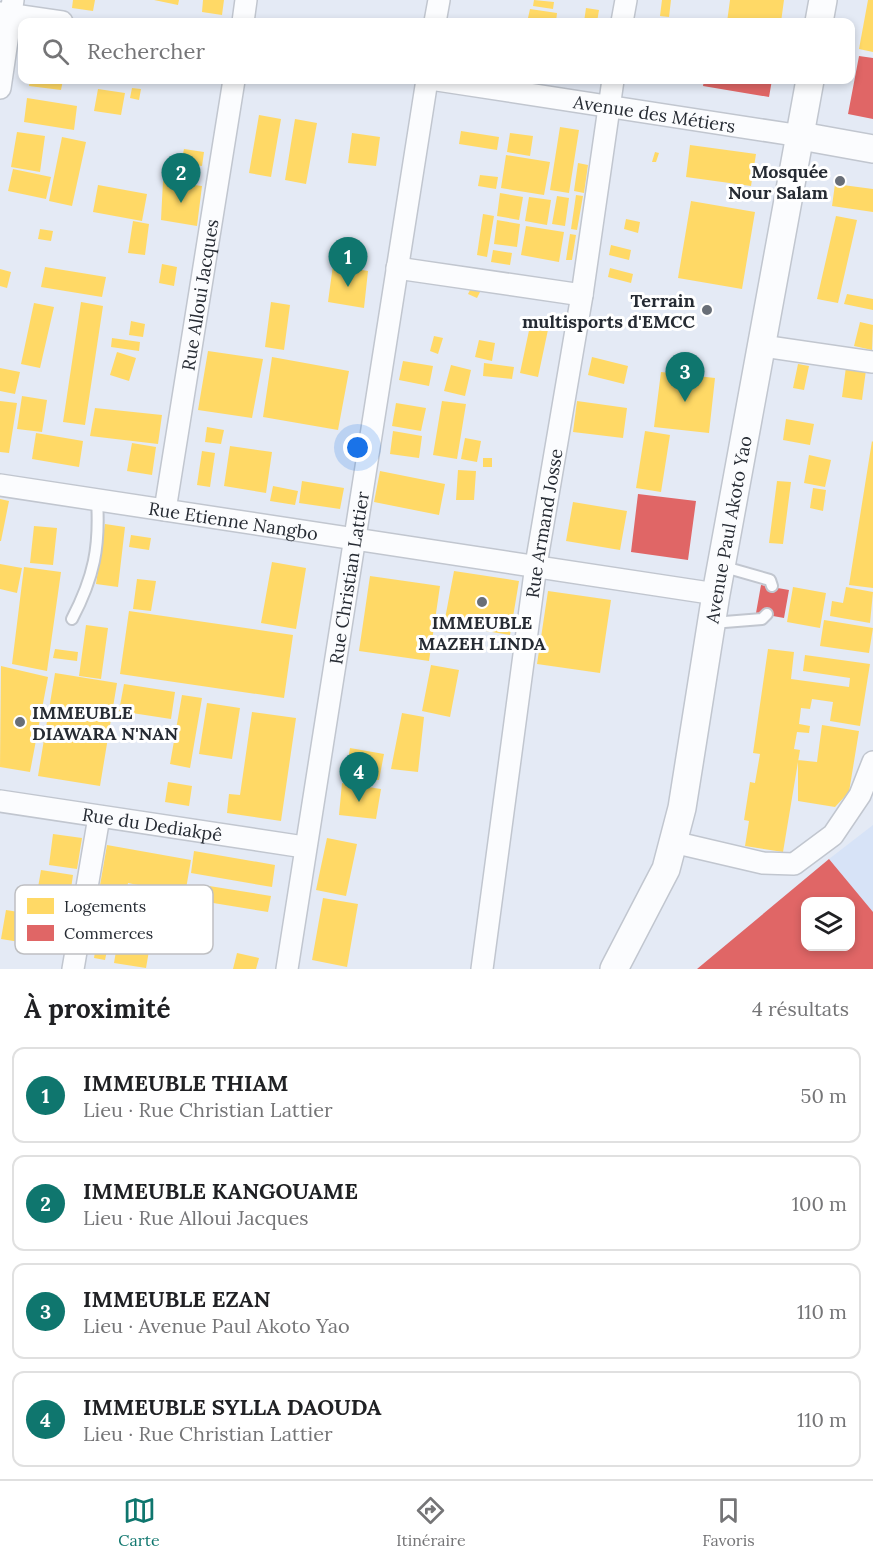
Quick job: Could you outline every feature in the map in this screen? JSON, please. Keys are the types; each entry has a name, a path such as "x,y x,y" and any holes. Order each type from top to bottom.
{"street":[{"path":"244,18 246,0"},
{"path":"436,18 439,0"},
{"path":"623,18 626,0"},
{"path":"820,18 823,0"},
{"path":"0,88 8,9 45,18"},
{"name":"Rue Alloui Jacques","path":"165,510 233,84"},
{"name":"Rue Christian Lattier","path":"287,969 304,846 426,84"},
{"name":"Avenue des Métiers","path":"463,84 873,149"},
{"name":"Rue Armand Josse","path":"482,969 536,565 582,295 612,84"},
{"name":"Avenue Paul Akoto Yao","path":"614,969 666,868 682,808 716,594 809,84"},
{"path":"397,268 582,295"},
{"path":"762,346 873,362"},
{"name":"Rue Etienne Nangbo","path":"0,485 716,594"},
{"path":"673,842 763,863 794,864 833,835 860,795 873,762"},
{"name":"Rue du Dediakpê","path":"0,801 304,846"},
{"path":"87,885 99,817"},
{"path":"73,969 76,954"}],"lane":[{"path":"72,619 88,588 96,560 99,525 97,500"},
{"path":"721,566 770,580 772,586"},
{"path":"712,623 762,620 767,615"}],"shaded area":[{"path":"873,825 873,969 697,969 829,859"}],"building: Logements":[{"path":"73,0 95,0 93,11 72,8"},
{"path":"154,0 179,0 178,5"},
{"path":"203,0 224,0 222,15 202,12"},
{"path":"534,0 554,2 553,9 533,6"},
{"path":"662,0 671,0 669,17 660,16"},
{"path":"730,0 784,0 782,18 728,18"},
{"path":"868,0 873,0 873,52 859,49"},
{"path":"586,8 599,10 598,18 585,18"},
{"path":"530,9 557,13 556,18 528,18"},
{"path":"29,84 62,84 61,90 29,86"},
{"path":"132,88 141,89 139,100 130,98"},
{"path":"98,89 125,93 121,115 94,111"},
{"path":"27,98 77,106 74,130 24,122"},
{"path":"259,115 281,119 271,177 249,173"},
{"path":"295,119 317,123 306,184 285,180"},
{"path":"560,127 579,130 569,193 550,190"},
{"path":"461,131 499,137 497,150 459,144"},
{"path":"17,132 45,136 40,172 11,167"},
{"path":"352,133 380,137 376,166 348,163"},
{"path":"510,133 533,136 530,156 507,152"},
{"path":"62,137 86,142 72,206 49,201"},
{"path":"690,145 756,154 751,186 686,177"},
{"path":"184,149 204,152 202,166 181,163"},
{"path":"655,152 659,153 656,162 652,162"},
{"path":"506,155 550,162 544,195 501,188"},
{"path":"578,163 588,165 584,193 574,191"},
{"path":"13,169 51,177 46,199 8,191"},
{"path":"480,175 498,177 496,189 478,186"},
{"path":"163,181 202,186 197,226 161,220"},
{"path":"835,184 873,189 873,212 832,206"},
{"path":"98,185 147,194 142,221 93,212"},
{"path":"500,193 523,197 519,220 497,216"},
{"path":"576,195 583,196 577,230 571,229"},
{"path":"557,196 569,198 565,226 552,224"},
{"path":"529,197 551,200 547,225 525,221"},
{"path":"691,201 755,212 742,289 678,278"},
{"path":"483,214 494,216 487,257 477,255"},
{"path":"836,216 857,220 838,303 817,299"},
{"path":"626,219 640,222 638,233 624,229"},
{"path":"497,220 520,224 517,247 494,244"},
{"path":"133,221 149,224 145,255 128,253"},
{"path":"526,226 564,232 559,262 521,255"},
{"path":"40,229 53,231 51,241 38,239"},
{"path":"570,234 576,235 572,260 566,260"},
{"path":"611,245 631,250 629,260 609,255"},
{"path":"493,250 512,253 510,265 491,262"},
{"path":"162,264 177,267 174,286 159,283"},
{"path":"333,265 368,271 364,308 328,302"},
{"path":"45,267 106,277 102,297 41,287"},
{"path":"610,268 633,274 631,283 608,277"},
{"path":"0,269 11,272 7,288 0,286"},
{"path":"472,286 481,290 477,298 468,294"},
{"path":"847,294 873,299 873,310 844,304"},
{"path":"81,302 103,306 85,425 63,422"},
{"path":"271,302 290,305 284,350 265,347"},
{"path":"34,303 54,307 40,368 21,364"},
{"path":"131,321 145,324 143,337 129,335"},
{"path":"531,321 549,325 538,377 520,373"},
{"path":"860,322 873,325 872,350 854,346"},
{"path":"434,336 443,338 438,354 430,351"},
{"path":"112,338 140,342 139,351 111,347"},
{"path":"479,340 495,343 492,361 475,357"},
{"path":"208,351 263,359 252,418 198,410"},
{"path":"117,352 136,358 129,381 110,375"},
{"path":"272,357 349,371 338,430 263,417"},
{"path":"592,357 628,366 624,384 588,375"},
{"path":"403,361 433,366 429,386 399,380"},
{"path":"484,363 514,367 512,379 483,376"},
{"path":"798,364 809,366 804,390 793,388"},
{"path":"451,365 471,370 465,396 444,391"},
{"path":"846,367 866,370 862,400 842,397"},
{"path":"0,368 20,372 15,394 0,391"},
{"path":"661,372 715,378 709,433 654,427"},
{"path":"22,396 47,400 42,432 17,429"},
{"path":"0,401 17,403 9,453 0,452"},
{"path":"442,401 466,404 457,459 433,455"},
{"path":"577,401 627,408 623,438 573,432"},
{"path":"396,403 426,408 421,431 392,426"},
{"path":"95,408 162,415 158,444 90,436"},
{"path":"786,419 814,424 810,445 783,440"},
{"path":"207,427 224,430 221,444 205,442"},
{"path":"393,431 422,436 419,458 390,454"},
{"path":"645,431 670,435 661,492 636,488"},
{"path":"36,433 83,441 79,467 32,459"},
{"path":"465,438 481,441 477,462 461,459"},
{"path":"873,442 873,588 849,585"},
{"path":"132,443 156,447 152,475 127,471"},
{"path":"230,446 272,452 266,493 224,486"},
{"path":"202,451 215,453 210,487 197,485"},
{"path":"809,455 831,460 825,487 804,483"},
{"path":"483,458 492,458 492,467 483,467"},
{"path":"458,470 476,471 474,500 456,500"},
{"path":"380,471 445,484 439,515 374,502"},
{"path":"302,481 344,488 340,509 299,503"},
{"path":"777,481 791,482 783,544 769,543"},
{"path":"273,486 298,491 295,505 270,501"},
{"path":"813,488 826,490 823,511 810,508"},
{"path":"0,499 9,501 1,541 0,541"},
{"path":"573,502 627,511 620,550 566,541"},
{"path":"105,524 125,527 118,587 96,584"},
{"path":"34,526 57,528 53,565 30,563"},
{"path":"131,535 151,538 149,550 129,547"},
{"path":"272,562 306,568 296,629 261,623"},
{"path":"0,564 22,568 17,593 0,589"},
{"path":"24,567 61,572 47,671 12,664"},
{"name":"IMMEUBLE MAZEH LINDA","path":"454,571 519,581 510,635 444,624"},
{"path":"370,576 440,586 429,661 359,651"},
{"path":"137,579 156,581 151,611 133,609"},
{"path":"793,587 826,593 820,628 787,622"},
{"path":"846,587 873,592 870,623 830,616 832,601 843,603"},
{"path":"548,591 611,600 600,673 537,664"},
{"path":"129,611 293,635 284,698 120,674"},
{"path":"824,620 873,628 869,653 820,646"},
{"path":"86,625 108,628 101,679 79,676"},
{"path":"55,649 78,652 77,661 53,658"},
{"path":"768,649 794,652 791,679 849,687 850,678 803,671 805,655 870,664 860,726 830,721 833,702 812,699 810,709 801,708 799,724 810,726 809,733 797,732 794,749 800,750 783,852 745,846 749,821 744,820 750,782 755,783 760,754 753,753"},
{"path":"431,665 459,670 450,717 422,711"},
{"name":"IMMEUBLE DIAWARA N'NAN","path":"1,666 48,677 30,772 0,767"},
{"path":"55,673 117,683 100,786 38,776"},
{"path":"124,684 175,692 171,719 119,711"},
{"path":"182,695 202,698 190,768 170,764"},
{"path":"207,703 240,708 232,759 199,754"},
{"path":"252,712 296,718 281,821 227,813 229,794 240,795"},
{"path":"402,713 424,717 418,772 391,769"},
{"path":"822,725 859,731 849,792 835,807 798,801 798,760 817,762"},
{"path":"350,748 384,754 379,780 345,777"},
{"path":"168,782 192,786 189,806 165,802"},
{"path":"342,783 381,789 376,819 339,815"},
{"path":"53,834 82,838 77,869 49,865"},
{"path":"327,838 357,844 346,896 316,890"},
{"path":"107,845 191,860 187,885 128,883 128,885 100,885"},
{"path":"194,851 275,865 272,887 191,873"},
{"path":"41,870 73,875 72,885 38,885"},
{"path":"213,887 271,896 268,912 213,903"},
{"path":"323,898 358,904 347,967 312,960"},
{"path":"6,910 15,911 15,941 1,939"},
{"path":"237,953 259,958 256,969 233,969"},
{"path":"95,954 106,954 105,960 94,958"},
{"path":"116,954 148,954 146,968 114,963"}],"building: Commerces":[{"path":"859,56 873,58 873,119 848,114"},
{"path":"703,84 771,84 769,97 703,86"},
{"path":"638,494 696,501 688,560 631,552"},
{"path":"761,585 789,590 784,618 756,613"},
{"path":"829,859 873,912 873,969 697,969"}],"place":[{"name":"Mosquée Nour Salam","path":"840,181"},
{"name":"IMMEUBLE KANGOUAME","path":"181,203"},
{"name":"IMMEUBLE THIAM","path":"348,287"},
{"name":"Terrain multisports d'EMCC","path":"707,310"},
{"name":"IMMEUBLE EZAN","path":"685,402"},
{"name":"IMMEUBLE MAZEH LINDA","path":"482,602"},
{"name":"IMMEUBLE DIAWARA N'NAN","path":"20,722"},
{"name":"IMMEUBLE SYLLA DAOUDA","path":"359,802"}]}
